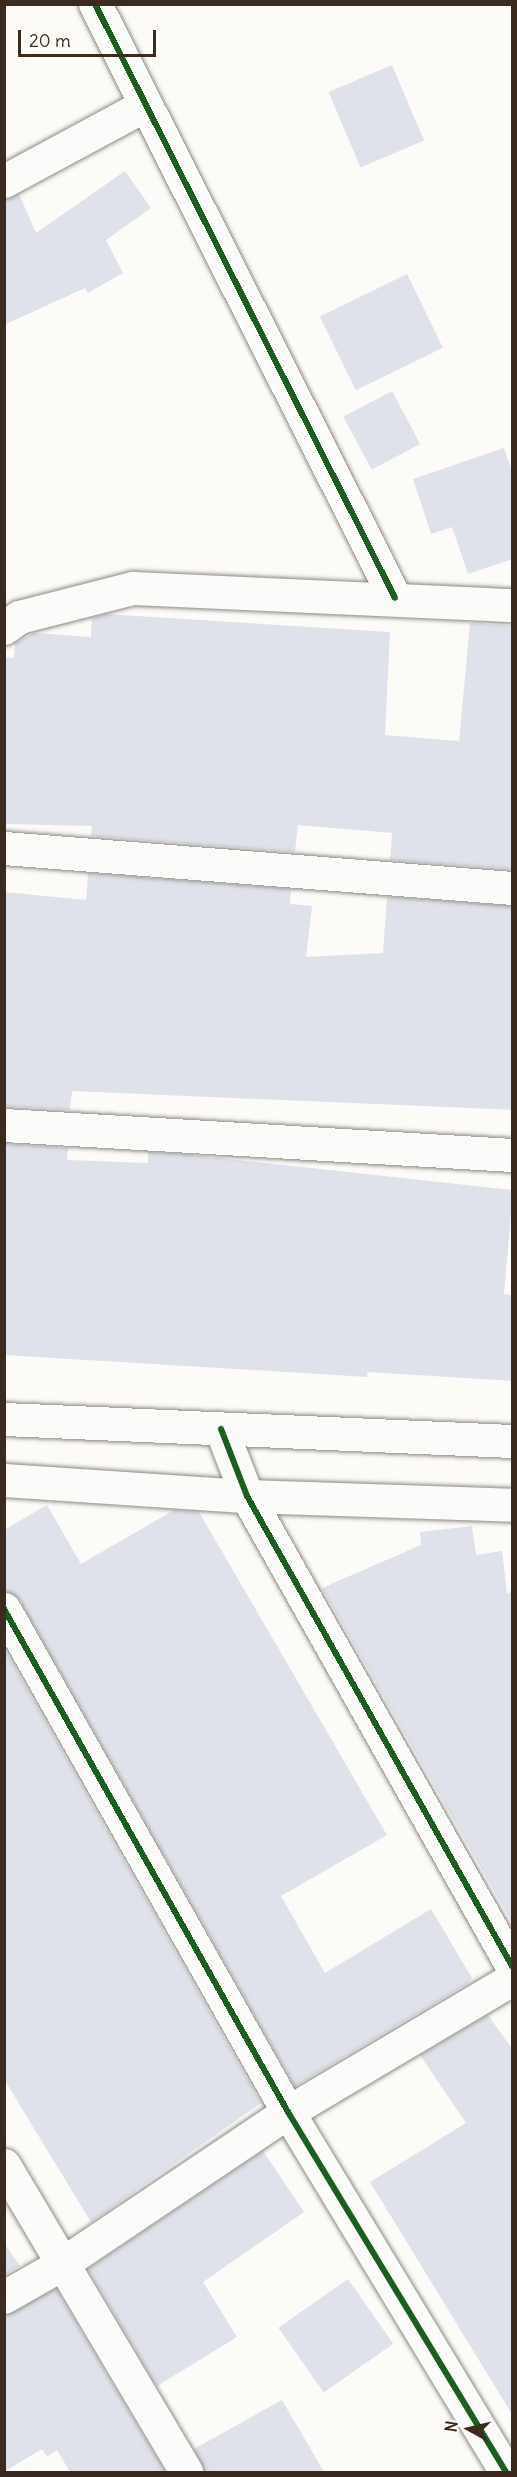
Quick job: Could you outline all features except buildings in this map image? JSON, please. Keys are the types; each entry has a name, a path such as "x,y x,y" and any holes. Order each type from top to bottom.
{"street":[{"path":"95,4 395,598"},
{"path":"4,181 145,105"},
{"path":"4,628 19,617 133,588 513,605"},
{"path":"4,848 513,888"},
{"path":"4,1125 513,1155"},
{"path":"4,1419 513,1440"},
{"path":"220,1428 247,1496 513,1966"},
{"path":"4,1480 247,1496 513,1505"},
{"path":"4,1609 288,2112 506,2472"},
{"path":"4,2297 60,2265 288,2112 513,1979"},
{"path":"4,2165 60,2265 186,2472"}],"cycle path":[{"path":"95,4 395,598"},
{"path":"221,1429 247,1496 512,1966"},
{"path":"4,1609 288,2112 506,2472"}]}
